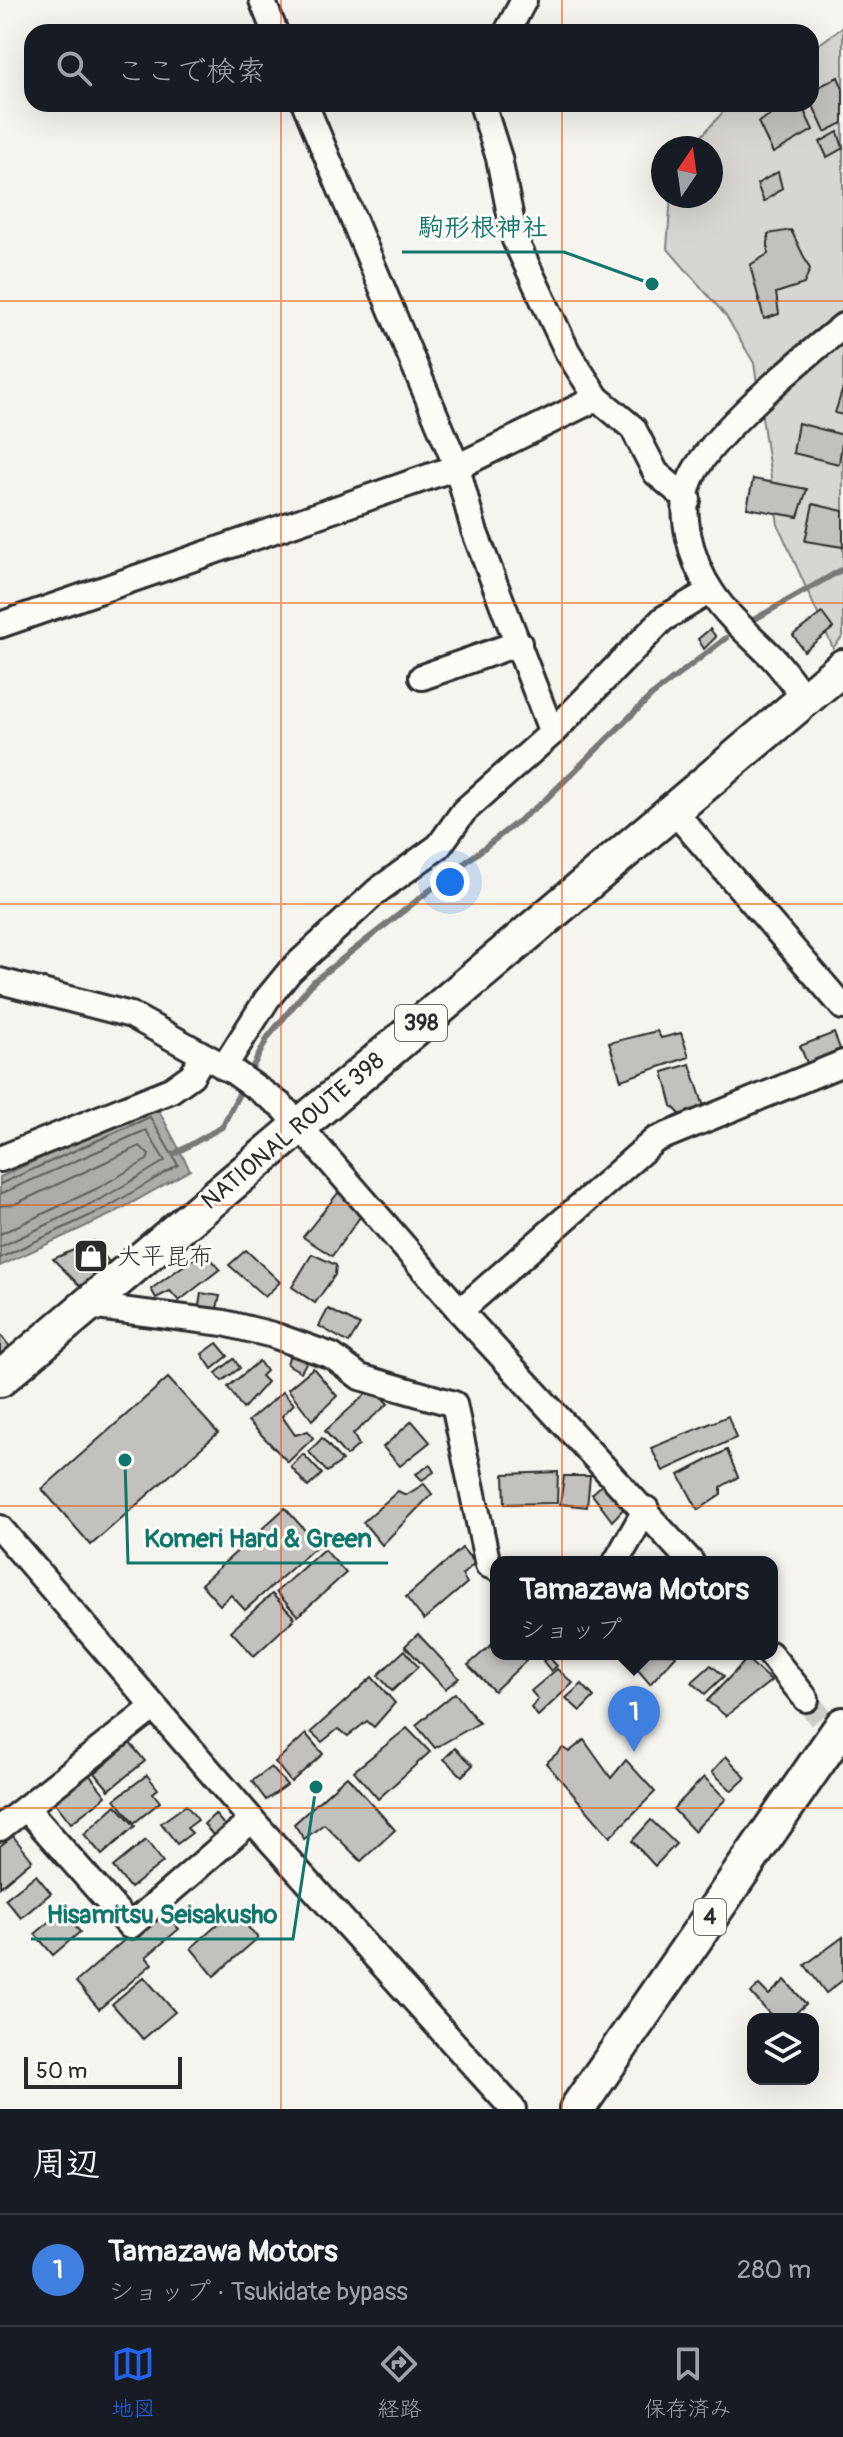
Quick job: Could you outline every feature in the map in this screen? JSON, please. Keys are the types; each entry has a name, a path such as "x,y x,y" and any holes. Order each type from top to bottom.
{"highway":[{"name":"NATIONAL ROUTE 398","path":"0,1379 843,667"},
{"name":"4","path":"577,2109 843,1725"}],"street":[{"path":"262,0 272,24"},
{"path":"511,24 524,0"},
{"path":"308,112 457,467 474,530 552,733"},
{"path":"485,112 499,158 515,240 567,351 597,398 633,428 656,473 688,500"},
{"path":"805,698 771,656 735,624 710,591 690,552 690,479 707,453 843,326"},
{"path":"0,625 457,467 597,398"},
{"path":"0,1159 171,1090 192,1075 220,1065 290,971 377,891 439,846 464,811 552,733 663,619 710,591"},
{"path":"422,677 519,643"},
{"path":"673,810 843,1007"},
{"path":"0,981 131,1015 270,1096 460,1311 646,1509 686,1556"},
{"path":"460,1311 655,1140 843,1063"},
{"path":"89,1306 224,1323 273,1335 332,1356 360,1377 454,1404 490,1566"},
{"path":"619,1556 646,1509"},
{"path":"0,1528 252,1820 513,2109"},
{"path":"775,1660 806,1699"},
{"path":"0,1828 154,1707"},
{"path":"26,1808 130,1926 252,1820"}],"shaded area":[{"path":"843,27 843,636 833,648 778,525 754,363 726,316 667,248 670,208 723,208 723,136 702,136 723,112 819,112 819,44"}],"water":[{"path":"156,1105 190,1170 112,1214 0,1266 0,1177"}],"building":[{"path":"838,77 843,89 843,123 825,132 816,112 819,112 819,87"},
{"path":"776,112 805,112 813,130 773,153 758,122"},
{"path":"838,132 843,148 827,157 820,142"},
{"path":"778,172 782,188 764,202 757,184"},
{"path":"791,230 810,269 804,284 776,293 779,314 764,319 750,265 768,254 768,234"},
{"path":"843,388 843,415 835,413"},
{"path":"798,423 843,435 839,464 793,453"},
{"path":"753,479 807,489 798,517 747,508"},
{"path":"813,504 843,511 843,547 805,541"},
{"path":"822,613 833,628 804,651 793,635"},
{"path":"710,629 716,637 704,649 698,639"},
{"path":"657,1031 661,1038 681,1033 689,1057 621,1080 609,1043"},
{"path":"834,1033 842,1054 809,1068 800,1046"},
{"path":"690,1064 705,1110 685,1119 672,1106 663,1072"},
{"path":"338,1193 365,1210 332,1256 303,1237"},
{"path":"94,1241 111,1265 80,1286 53,1259"},
{"path":"246,1250 280,1282 265,1297 229,1265"},
{"path":"204,1251 220,1269 179,1301 170,1291 156,1298 151,1289"},
{"path":"312,1254 336,1265 335,1275 315,1303 292,1287"},
{"path":"201,1293 220,1296 215,1316 198,1312"},
{"path":"328,1309 360,1325 349,1343 319,1326"},
{"path":"0,1334 10,1347 0,1354"},
{"path":"217,1343 228,1356 212,1369 202,1354"},
{"path":"290,1354 307,1361 301,1372 287,1364"},
{"path":"234,1359 240,1368 222,1381 216,1373"},
{"path":"259,1361 266,1371 261,1376 267,1382 243,1409 228,1387"},
{"path":"313,1368 337,1396 312,1420 288,1389"},
{"path":"168,1378 218,1433 91,1545 42,1489"},
{"path":"283,1392 294,1404 282,1416 295,1435 308,1431 313,1438 288,1462 248,1421"},
{"path":"366,1394 380,1395 388,1404 353,1434 359,1445 346,1456 325,1431"},
{"path":"728,1416 736,1438 663,1471 651,1448"},
{"path":"412,1421 430,1442 400,1466 383,1447"},
{"path":"322,1438 342,1461 327,1472 309,1452"},
{"path":"727,1450 738,1477 721,1487 721,1495 698,1510 679,1475"},
{"path":"303,1454 322,1474 308,1487 291,1467"},
{"path":"430,1465 434,1472 422,1480 416,1474"},
{"path":"558,1472 557,1503 505,1504 504,1474"},
{"path":"564,1476 590,1476 587,1507 560,1504"},
{"path":"607,1480 629,1503 612,1521 592,1494"},
{"path":"424,1484 432,1494 382,1545 363,1522 398,1491 406,1495"},
{"path":"285,1508 318,1545 245,1610 231,1595 220,1605 201,1584"},
{"path":"462,1548 475,1563 462,1575 467,1583 424,1620 406,1597"},
{"path":"324,1549 346,1573 298,1616 276,1592"},
{"path":"272,1594 295,1618 254,1656 231,1631"},
{"path":"418,1634 459,1678 445,1689 405,1646"},
{"path":"490,1646 490,1660 526,1661 494,1691 468,1665"},
{"path":"405,1650 418,1667 392,1691 378,1675"},
{"path":"552,1660 557,1666 551,1671 543,1661"},
{"path":"629,1660 672,1660 650,1684"},
{"path":"746,1660 771,1681 726,1716 707,1701"},
{"path":"711,1665 724,1676 705,1694 692,1682"},
{"path":"557,1669 573,1683 538,1716 531,1708 538,1699 531,1691"},
{"path":"372,1677 395,1703 374,1727 367,1721 348,1736 338,1729 322,1742 311,1732"},
{"path":"582,1684 594,1697 580,1711 566,1698"},
{"path":"455,1693 479,1723 435,1748 416,1725"},
{"path":"639,1699 653,1712 640,1726 625,1711"},
{"path":"407,1728 430,1752 378,1799 354,1771"},
{"path":"306,1734 323,1754 291,1782 275,1762"},
{"path":"584,1740 611,1778 626,1760 655,1792 610,1837 546,1763 563,1748 569,1752"},
{"path":"130,1743 145,1761 109,1790 95,1773"},
{"path":"455,1748 473,1765 462,1776 444,1759"},
{"path":"726,1756 746,1778 732,1791 712,1772"},
{"path":"271,1767 287,1785 266,1800 252,1781"},
{"path":"88,1773 106,1796 71,1823 53,1800"},
{"path":"147,1775 158,1789 153,1793 160,1802 134,1823 115,1799"},
{"path":"347,1776 395,1830 361,1861 324,1824 304,1839 294,1824"},
{"path":"704,1777 726,1799 694,1831 673,1809"},
{"path":"116,1805 135,1826 102,1855 84,1834"},
{"path":"186,1805 198,1820 187,1828 192,1833 177,1844 161,1823"},
{"path":"215,1814 225,1826 213,1835 204,1824"},
{"path":"651,1820 676,1844 655,1866 632,1841"},
{"path":"13,1836 32,1860 0,1887 0,1846"},
{"path":"146,1840 163,1862 130,1888 113,1867"},
{"path":"36,1875 51,1893 21,1918 5,1899"},
{"path":"161,1908 179,1929 146,1957 152,1964 99,2009 76,1982"},
{"path":"62,1911 80,1932 53,1955 35,1934"},
{"path":"233,1911 258,1938 214,1976 191,1948"},
{"path":"843,1937 843,1980 826,1993 805,1965"},
{"path":"144,1977 175,2012 143,2039 112,2004"},
{"path":"785,1980 806,2004 796,2013 769,2013 751,1993 759,1985 769,1995"}],"waterway":[{"path":"755,619 843,569"},
{"path":"248,1076 268,1037 314,981 544,801 651,696 726,638"},
{"path":"174,1154 222,1127 243,1086"}],"tunnel":[{"path":"806,1699 843,1748"}],"place":[{"name":"駒形根神社","path":"652,284"},
{"name":"大平昆布","path":"91,1256"},
{"name":"Komeri Hard & Green","path":"125,1460"},
{"name":"Tamazawa Motors","path":"634,1752"},
{"name":"Hisamitsu Seisakusho","path":"316,1787"}]}
